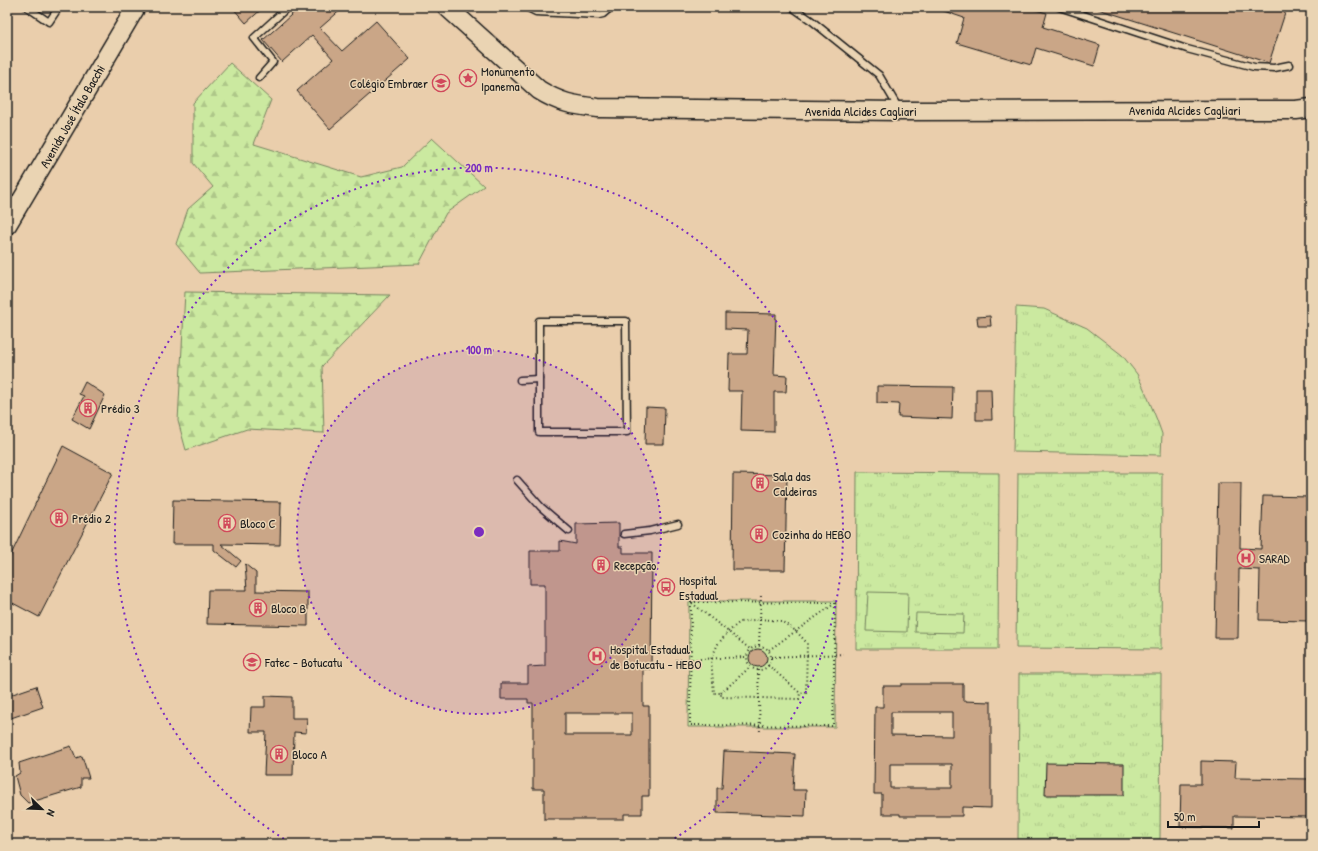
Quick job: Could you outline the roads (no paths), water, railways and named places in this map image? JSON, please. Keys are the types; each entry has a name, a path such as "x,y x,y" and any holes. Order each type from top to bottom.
{"main road":[{"name":"Avenida José Ítalo Bacchi","path":"7,225 136,7"},
{"name":"Avenida Alcides Cagliari","path":"447,7 539,90 554,99 569,104 598,108 900,111 1296,110 1311,108"}],"lane":[{"path":"27,7 49,22 59,7"},
{"path":"259,78 274,62 254,38 288,7"},
{"path":"526,7 536,12 599,15 603,14 610,8"},
{"path":"792,7 812,21 879,75 900,111"},
{"path":"1059,7 1187,49 1254,67 1274,68 1289,65"},
{"path":"626,321 627,432 540,432 539,379 539,322 626,321"},
{"path":"520,380 539,379"},
{"path":"518,480 541,508 569,531"},
{"path":"624,534 650,532 678,524"}],"place":[{"name":"Monumento Ipanema","path":"468,78"},
{"name":"Colégio Embraer","path":"441,83"},
{"name":"Prédio 3","path":"88,408"},
{"name":"Sala das Caldeiras","path":"760,483"},
{"name":"Prédio 2","path":"59,518"},
{"name":"Bloco C","path":"227,523"},
{"name":"Cozinha do HEBO","path":"759,534"},
{"name":"SARAD","path":"1246,558"},
{"name":"Recepção","path":"601,565"},
{"name":"Hospital Estadual","path":"666,587"},
{"name":"Bloco B","path":"258,608"},
{"name":"Hospital Estadual de Botucatu - HEBO","path":"597,656"},
{"name":"Fatec - Botucatu","path":"252,662"},
{"name":"Bloco A","path":"279,754"}]}
